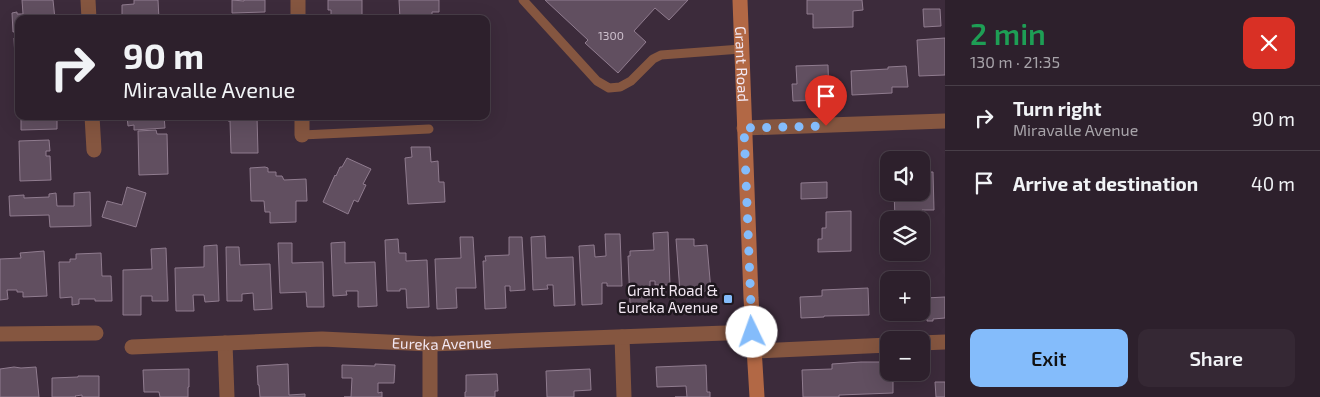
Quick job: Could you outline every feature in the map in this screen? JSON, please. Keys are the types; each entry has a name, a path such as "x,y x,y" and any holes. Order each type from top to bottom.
{"main road":[{"name":"Grant Road","path":"740,0 756,397"}],"street":[{"path":"88,0 89,15"},
{"path":"298,0 298,15"},
{"path":"92,120 94,150"},
{"path":"302,120 302,135"},
{"path":"744,128 945,121"},
{"name":"Eureka Avenue","path":"132,347 322,339 430,344 752,332"},
{"path":"0,334 96,333"},
{"path":"622,338 624,397"},
{"path":"930,343 945,342"},
{"path":"225,343 227,397"},
{"path":"430,344 430,397"},
{"path":"754,351 880,345"}],"lane":[{"path":"523,0 597,81 610,88 620,87 631,81 653,59 662,56 741,49"},
{"path":"302,135 429,129"}],"building":[{"path":"22,0 53,0 55,15 15,15 15,32 13,32 12,13 23,14"},
{"path":"134,0 158,0 159,15 122,15 122,5 134,4"},
{"path":"232,0 265,0 265,12 232,13"},
{"path":"328,0 362,0 362,15 331,15 331,10 328,10"},
{"path":"399,0 439,0 439,12 432,12 432,15 400,15"},
{"path":"545,0 688,0 669,20 655,8 634,31 646,42 618,73 585,43 588,40"},
{"path":"807,0 862,0 863,10 853,11 853,27 813,28 813,14 807,14"},
{"path":"923,9 940,9 941,26 924,27"},
{"path":"945,38 945,75 919,76 917,40"},
{"path":"828,65 829,100 793,101 792,84 797,84 796,66"},
{"path":"906,66 908,87 892,87 892,93 852,95 851,71"},
{"path":"21,120 57,120 57,129 21,130"},
{"path":"127,120 164,120 165,128 134,130 134,125 128,126"},
{"path":"257,120 258,153 231,153 230,121 228,121"},
{"path":"156,130 157,134 167,134 168,174 139,175 138,131"},
{"path":"49,140 50,151 46,151 46,156 50,156 51,180 20,181 19,141"},
{"path":"411,147 430,147 431,162 438,161 439,182 444,182 445,202 408,204 405,158 412,157"},
{"path":"347,158 371,169 363,184 366,185 358,202 354,200 348,214 323,202 335,175"},
{"path":"250,168 268,168 268,172 276,172 276,176 282,176 284,180 306,179 307,201 296,201 296,222 270,223 270,212 265,212 264,201 251,201"},
{"path":"930,172 933,172 934,210 895,211 894,201 930,201"},
{"path":"827,182 827,198 801,199 801,183"},
{"path":"127,187 146,193 136,227 102,217 107,201 122,205"},
{"path":"90,192 91,226 50,227 49,215 10,216 9,196 24,195 24,198 49,197 49,194 56,193 57,206 74,206 74,193"},
{"path":"851,211 851,251 818,252 818,239 822,239 822,228 826,228 826,212"},
{"path":"668,232 670,285 655,285 655,281 650,281 650,303 630,304 628,256 630,256 630,251 654,250 653,233"},
{"path":"605,234 620,234 622,286 607,286 607,283 602,283 602,304 582,305 579,246 594,245 595,257 606,256"},
{"path":"545,236 546,258 573,257 575,305 554,306 553,285 547,285 548,289 533,290 531,237"},
{"path":"460,237 473,237 476,288 456,288 457,308 437,309 435,259 461,258"},
{"path":"509,237 522,237 525,290 510,291 510,286 505,286 506,308 485,309 483,261 486,261 485,256 509,255"},
{"path":"398,239 399,253 406,253 406,261 427,260 429,307 407,308 406,289 387,291 385,240"},
{"path":"676,239 694,239 694,246 707,245 711,291 680,292"},
{"path":"345,242 345,263 375,262 377,306 358,307 358,291 346,291 347,295 333,296 331,243"},
{"path":"278,243 292,243 292,263 323,262 324,307 307,307 306,292 280,293"},
{"path":"217,245 219,301 205,302 204,295 193,295 194,311 176,311 175,268 204,267 204,246"},
{"path":"226,247 239,247 240,265 270,264 272,309 254,310 253,293 242,294 242,301 227,301"},
{"path":"166,248 168,301 152,301 152,296 141,296 141,315 123,315 123,270 152,269 151,249"},
{"path":"44,251 47,296 23,297 23,292 7,290 8,299 0,300 0,259 21,258 20,253"},
{"path":"101,253 102,276 111,276 112,301 79,299 79,304 72,305 72,297 60,298 59,262 70,262 70,259 76,259 76,254"},
{"path":"868,288 869,315 801,318 800,297 822,296 822,290"},
{"path":"945,297 945,318 933,319 933,321 930,321 930,298"},
{"path":"880,362 880,381 893,381 893,393 839,395 839,397 803,397 802,370 832,369 832,364"},
{"path":"288,364 289,395 305,394 305,397 260,397 257,366"},
{"path":"342,365 395,365 394,383 378,383 378,393 382,392 382,397 351,397 352,378 342,378"},
{"path":"706,365 707,392 710,392 710,397 687,397 686,386 657,387 656,367"},
{"path":"36,367 39,397 0,397 0,369"},
{"path":"189,369 188,397 160,397 159,392 144,392 143,370"},
{"path":"590,369 591,390 574,391 574,397 547,397 546,371"},
{"path":"497,374 498,391 495,391 495,397 465,397 466,375"},
{"path":"99,376 99,397 82,397 82,395 76,397 52,397 52,378"},
{"path":"935,382 945,382 945,397 936,397"}],"place":[{"name":"Grant Road & Eureka Avenue","path":"728,299"}],"route":[{"path":"752,332 744,128 826,126"}]}
